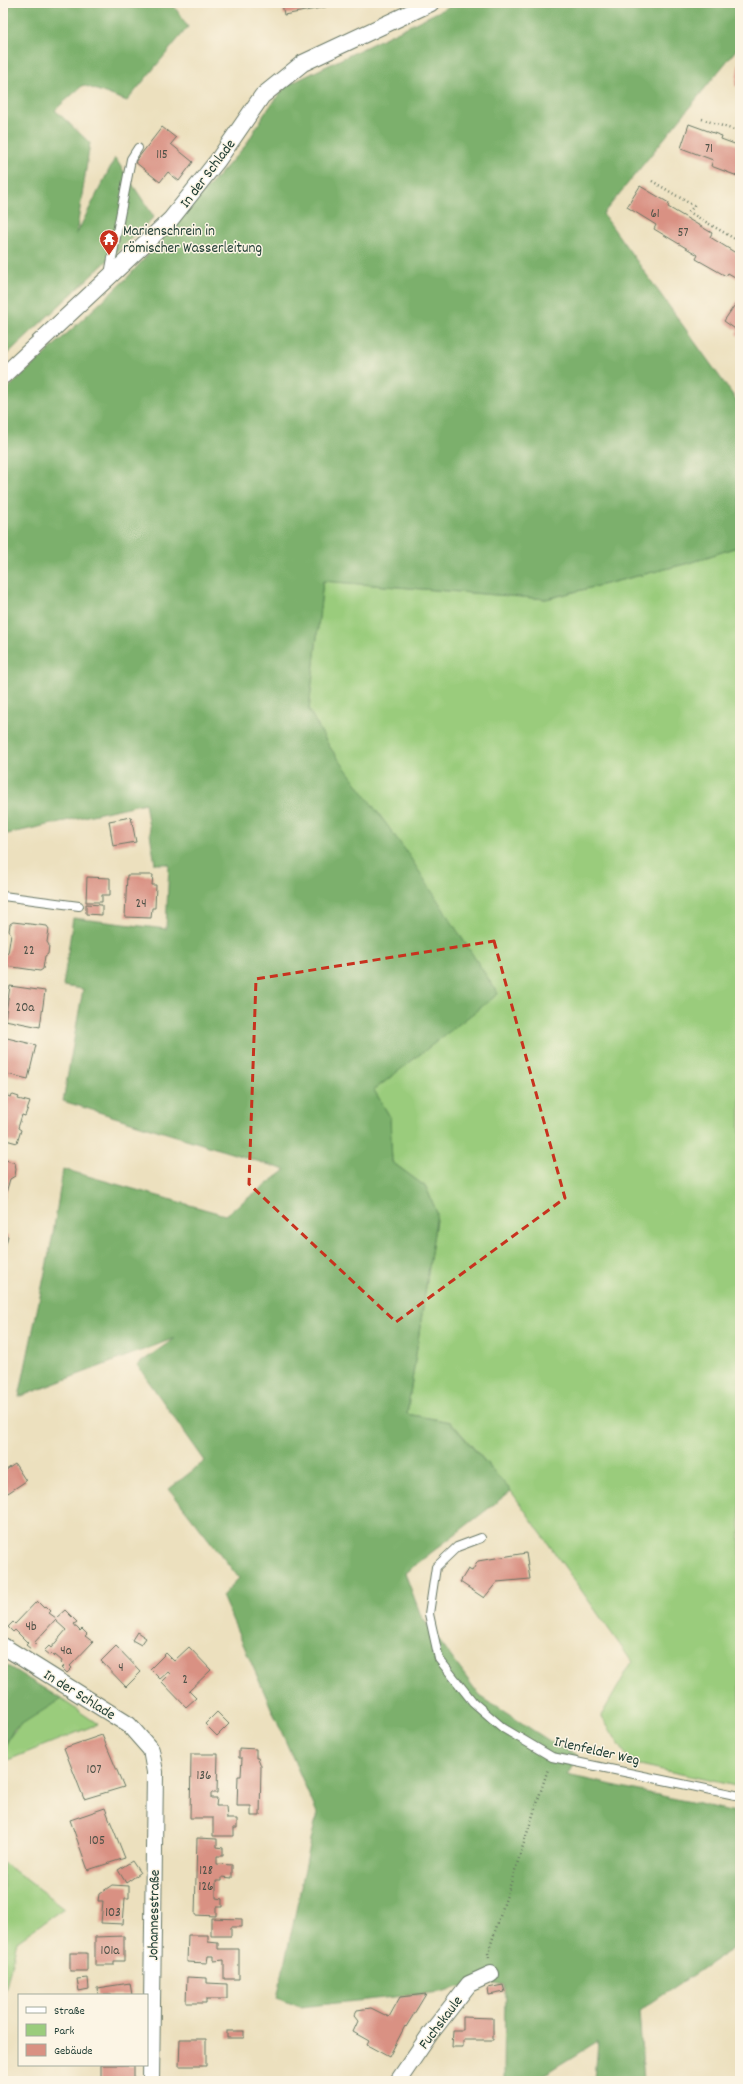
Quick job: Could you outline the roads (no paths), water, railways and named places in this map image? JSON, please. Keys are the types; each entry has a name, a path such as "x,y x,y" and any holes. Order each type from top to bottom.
{"street":[{"name":"In der Schlade","path":"3,376 171,220 218,160 262,96 303,63 431,3"},
{"name":"In der Schlade","path":"3,1646 129,1725 151,1750"},
{"name":"Johannesstraße","path":"151,1750 155,1772 151,2081"},
{"name":"Fuchskaule","path":"398,2081 430,2034 469,1984 491,1974"}],"lane":[{"path":"109,277 131,159 138,148"},
{"path":"3,896 79,906"},
{"name":"Irlenfelder Weg","path":"481,1538 457,1547 436,1567 429,1614 439,1659 474,1702 502,1728 552,1757 740,1796"}],"place":[{"name":"Marienschrein in römischer Wasserleitung","path":"109,256"}]}
